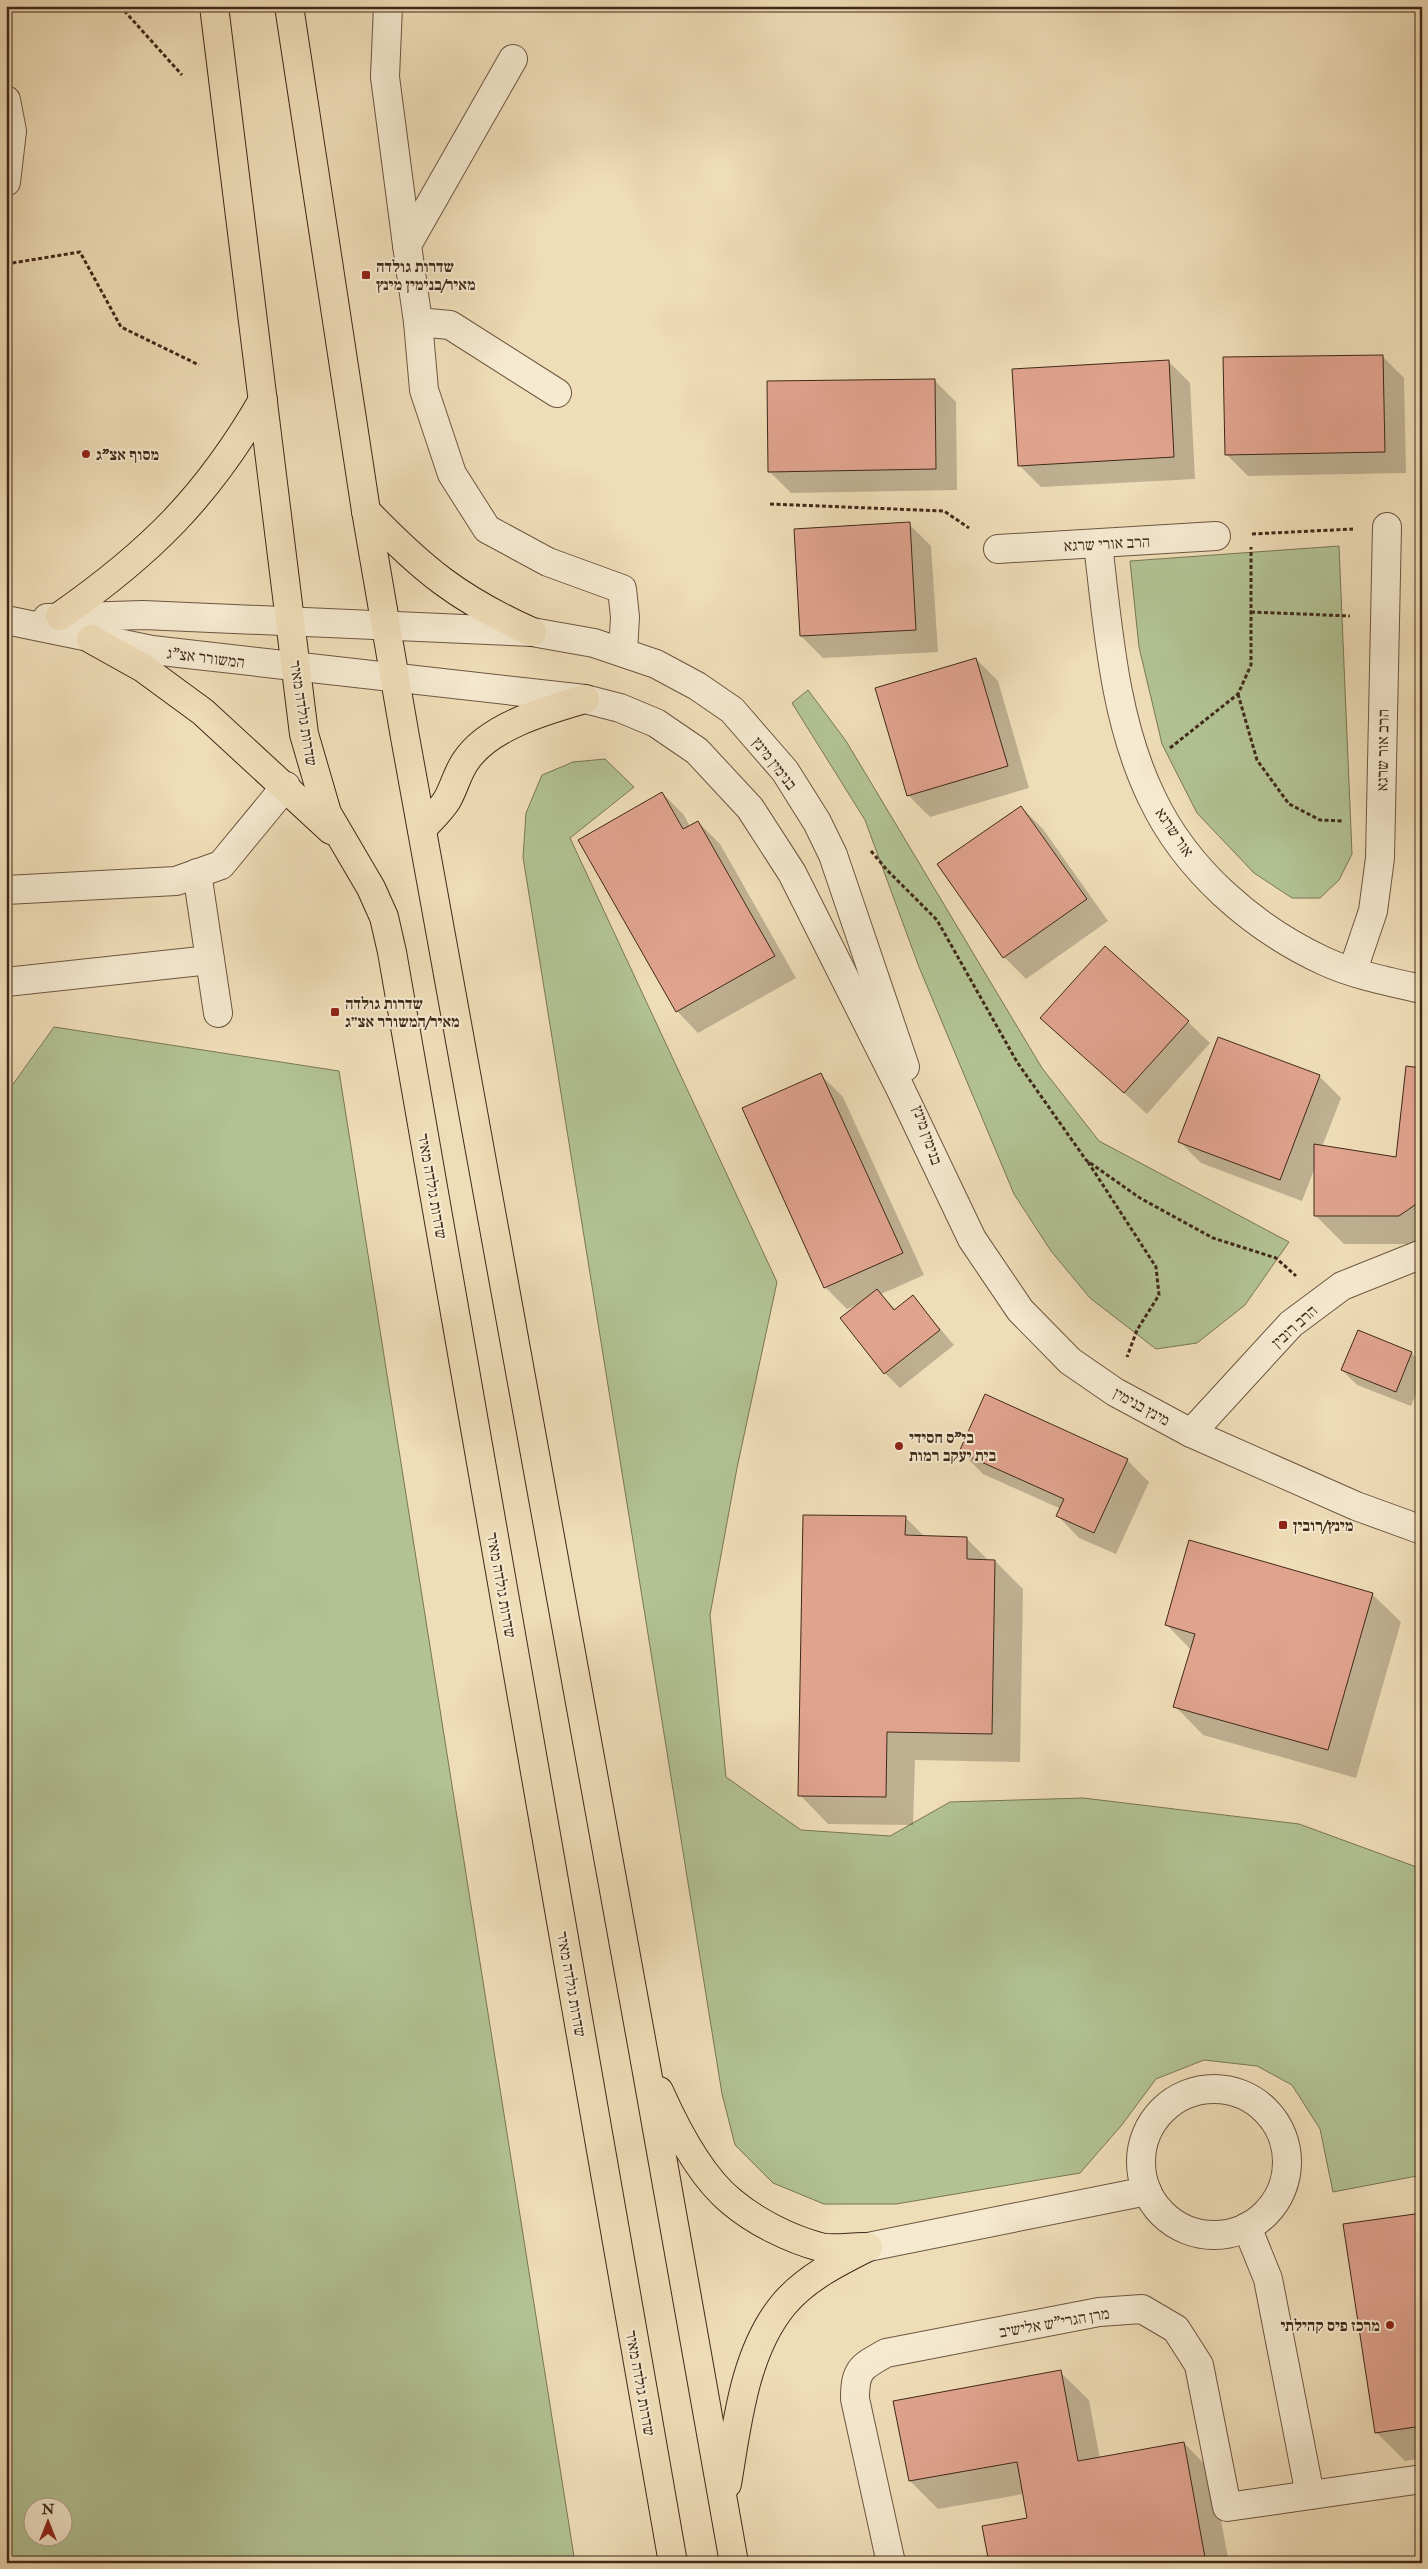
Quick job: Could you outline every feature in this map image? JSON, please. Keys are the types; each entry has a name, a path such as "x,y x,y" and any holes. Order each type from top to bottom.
{"main road":[{"name":"שדרות גולדה מאיר","path":"214,6 304,734 314,774 327,813 371,888 384,917 392,952 673,2563"},
{"path":"289,6 366,511 734,2563"},
{"path":"60,616 110,580 173,523 209,481 262,400"},
{"path":"366,511 406,552 437,579 470,602 532,632"},
{"path":"91,638 143,668 209,717 286,786 341,839"},
{"path":"422,828 447,801 466,760 481,746 500,732 524,719 585,699"},
{"path":"645,2061 668,2110 686,2142 707,2173 732,2202 763,2222 794,2238 822,2247 868,2247"},
{"path":"723,2505 743,2392 751,2365 773,2321 784,2304 814,2277 834,2264 868,2247"}],"street":[{"path":"388,6 385,77 418,322 424,390 452,474 487,529 548,562 622,589 625,617 623,652"},
{"path":"407,245 513,60"},
{"path":"6,100 12,131 6,182"},
{"path":"418,322 450,326 557,393"},
{"name":"הרב אור שרגא","path":"1353,970 1374,912 1380,858 1387,527"},
{"name":"הרב אורי שרגא","path":"998,549 1216,536"},
{"name":"אור שרגא","path":"1098,544 1111,653 1130,738 1152,798 1180,845 1218,889 1276,936 1326,962 1422,989"},
{"name":"המשורר אצ\"ג","path":"13,621 60,616 143,615 386,625"},
{"name":"המשורר אצ\"ג","path":"13,621 152,650 296,668 395,677"},
{"name":"בנימין מינץ","path":"386,625 532,632 594,643 656,664 697,686 732,710 785,770 833,855 944,1182"},
{"name":"בנימין מינץ","path":"395,677 585,699 620,708 656,723 697,751 750,808 792,874 900,1088 944,1182"},
{"path":"6,890 176,881 197,874 221,865 286,786"},
{"path":"197,874 218,1013"},
{"path":"6,982 210,960"},
{"name":"מינץ בנימין","path":"944,1182 972,1239 1020,1310 1070,1361 1115,1392 1191,1433 1347,1502 1422,1530"},
{"name":"הרב רובין","path":"1191,1433 1291,1324 1342,1286 1422,1254"},
{"path":"1221,2088 1256,2101 1274,2119 1286,2142 1288,2167 1277,2202 1259,2221 1247,2227 1236,2233 1211,2236 1174,2224 1155,2207 1147,2191 1140,2168 1142,2143 1153,2119 1172,2101 1195,2090 1221,2088"},
{"path":"868,2247 1147,2191"},
{"path":"1247,2227 1268,2279 1310,2495"},
{"name":"מרן הגרי\"ש אלישיב","path":"891,2563 856,2398 856,2378 866,2364 886,2353 1099,2312 1142,2309 1176,2329 1199,2365 1227,2507 1422,2479"}],"path":[{"path":"120,6 182,75"},
{"path":"6,264 80,252 121,327 199,365"},
{"path":"770,504 944,511 998,549"},
{"path":"1141,769 1210,719 1238,694 1251,666 1251,534 1387,527"},
{"path":"1251,612 1385,618"},
{"path":"1238,694 1257,760 1289,804 1320,820 1380,823"},
{"path":"869,847 887,870 938,920 1016,1062 1086,1160 1156,1267 1159,1295 1137,1330 1115,1392"},
{"path":"1086,1160 1140,1198 1213,1238 1276,1258 1323,1300"}],"green space":[{"path":"1339,546 1352,854 1339,880 1320,898 1292,898 1254,873 1197,813 1162,744 1139,647 1130,561"},
{"path":"808,690 846,741 1042,1068 1099,1141 1289,1242 1245,1305 1197,1343 1156,1349 1090,1298 1051,1251 1014,1194 919,967 865,820 792,703"},
{"path":"605,759 634,787 570,838 777,1282 737,1468 710,1615 726,1777 801,1830 890,1836 950,1802 1083,1798 1299,1824 1422,1869 1422,2175 1333,2192 1320,2129 1292,2085 1257,2066 1204,2060 1156,2079 1121,2126 1080,2173 896,2204 824,2204 773,2183 735,2145 722,2094 523,857 526,813 542,775 573,762"},
{"path":"54,1027 339,1071 575,2563 6,2563 6,1094"}],"building":[{"path":"1383,355 1385,452 1225,455 1223,357"},
{"path":"1169,360 1174,457 1018,466 1012,369"},
{"path":"935,379 936,469 768,472 767,381"},
{"path":"910,522 916,630 800,636 794,529"},
{"path":"976,658 1008,766 907,796 875,688"},
{"path":"662,792 683,829 698,821 775,956 676,1012 578,840"},
{"path":"1021,806 1087,899 1003,958 937,864"},
{"path":"1105,946 1189,1021 1124,1093 1040,1018"},
{"path":"1218,1037 1320,1075 1280,1180 1178,1142"},
{"path":"1406,1066 1422,1068 1422,1200 1399,1216 1314,1216 1314,1144 1396,1157"},
{"path":"821,1073 903,1253 824,1288 742,1108"},
{"path":"877,1289 894,1310 913,1295 940,1330 884,1374 840,1318"},
{"path":"1358,1330 1412,1352 1396,1392 1341,1370"},
{"path":"985,1394 1128,1459 1094,1533 1056,1516 1064,1499 959,1452"},
{"path":"803,1515 906,1516 905,1535 967,1537 967,1559 995,1560 992,1734 887,1732 886,1797 798,1796"},
{"path":"1189,1540 1373,1593 1328,1750 1173,1707 1195,1634 1165,1625"},
{"name":"מרכז פיס קהילתי","path":"1422,2213 1422,2426 1375,2433 1343,2224"},
{"path":"1061,2370 1078,2461 1184,2442 1206,2563 989,2563 982,2526 1027,2518 1017,2462 909,2481 893,2401"}],"place":[{"name":"שדרות גולדה מאיר/בנימין מינץ","path":"366,275"},
{"name":"מסוף אצ\"ג","path":"86,454"},
{"name":"שדרות גולדה מאיר/המשורר אצ״ג","path":"335,1012"},
{"name":"בי\"ס חסידי בית יעקב רמות","path":"899,1446"},
{"name":"מינץ/רובין","path":"1283,1525"},
{"name":"מרכז פיס קהילתי","path":"1390,2325"}]}
